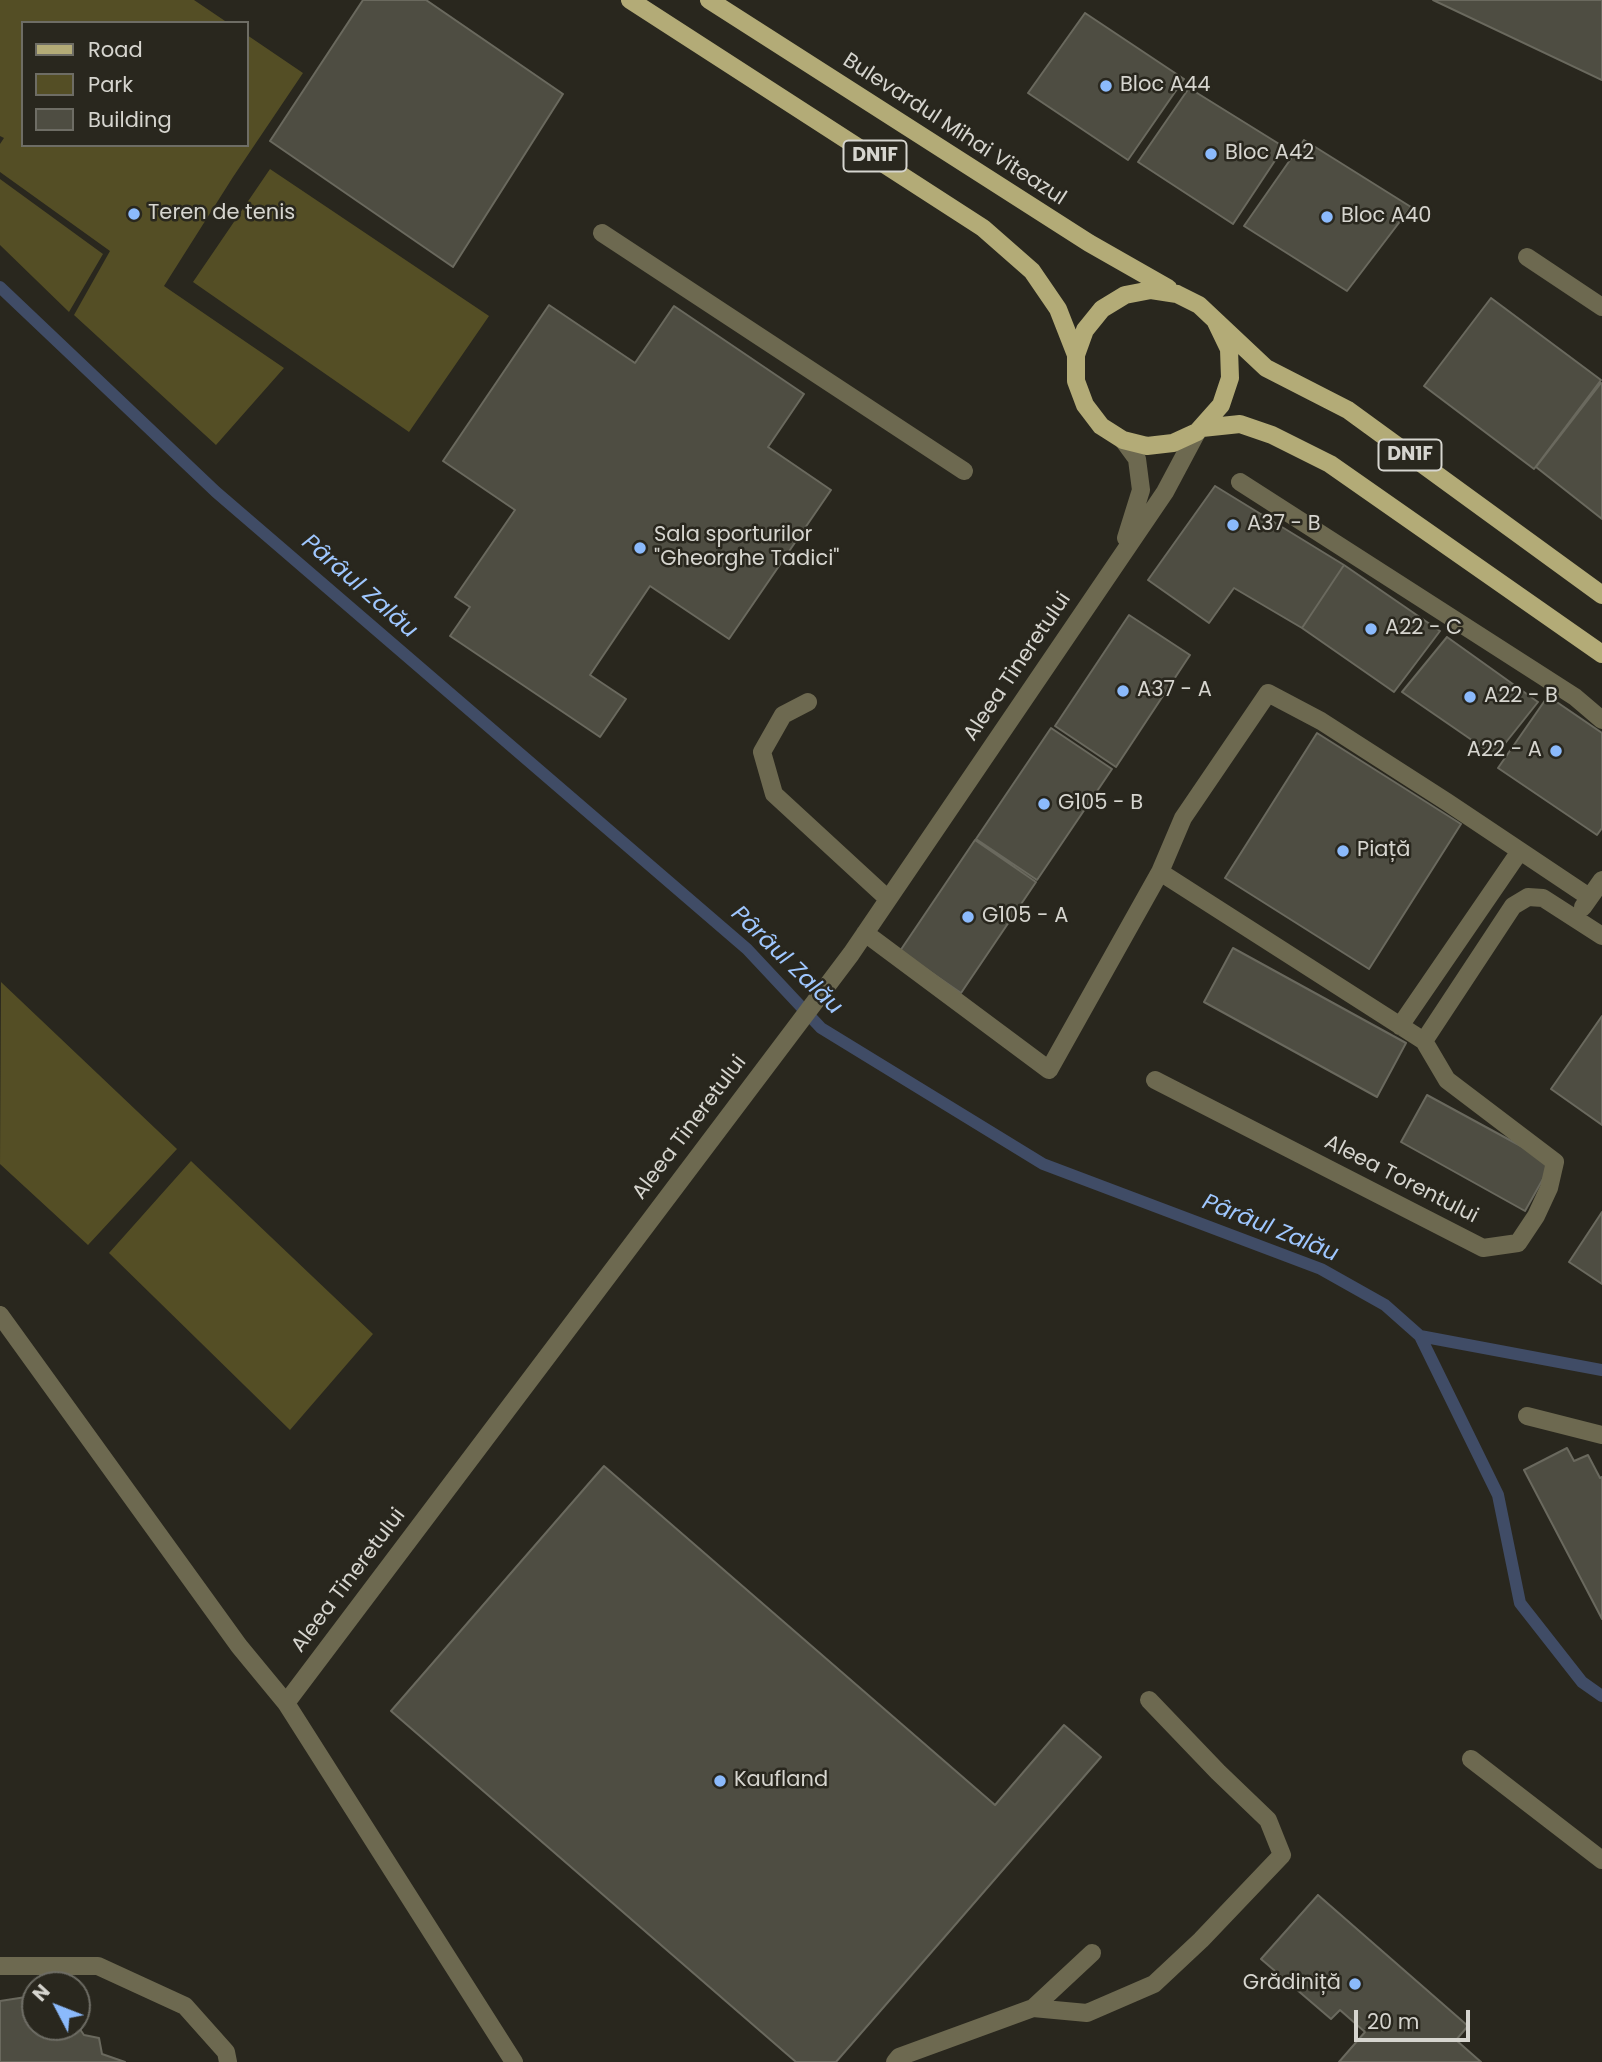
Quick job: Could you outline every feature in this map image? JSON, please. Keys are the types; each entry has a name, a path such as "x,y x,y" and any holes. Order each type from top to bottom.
{"main road":[{"name":"DN1F","path":"630,0 983,228 1032,271 1058,309 1076,355"},
{"name":"Bulevardul Mihai Viteazul","path":"709,0 1078,236 1177,294"},
{"name":"DN1F","path":"1602,595 1348,410 1266,368 1199,305 1177,294 1151,290 1125,295 1102,309 1085,330 1076,355 1076,381 1085,405 1101,426 1123,440 1147,446 1173,443 1200,430 1240,424 1272,435 1330,464 1602,654"},
{"name":"DN1F","path":"1200,430 1221,405 1230,378 1229,349 1216,322"}],"street":[{"path":"602,233 964,471"},
{"path":"1527,257 1602,307"},
{"name":"Aleea Tineretului","path":"286,1703 851,954 1166,492 1200,430"},
{"name":"Aleea Tineretului","path":"1114,567 1133,522 1141,490 1137,459 1123,440"},
{"path":"1241,482 1576,697 1602,720"},
{"path":"865,933 1049,1070 1160,872 1183,818 1268,693 1321,721 1590,897"},
{"path":"808,702 783,715 762,752 774,794 888,900"},
{"path":"1400,1026 1520,851"},
{"path":"1160,872 1424,1041 1513,906 1528,897 1544,898 1602,936"},
{"path":"1574,918 1602,880"},
{"name":"Aleea Torentului","path":"1155,1080 1483,1248 1518,1243 1545,1197 1555,1162 1447,1080 1424,1041"},
{"path":"0,1315 239,1646 286,1703 514,2062"},
{"path":"1527,1416 1602,1434"},
{"path":"1033,2008 1087,2013 1154,1984 1201,1940 1282,1855 1268,1820 1149,1700"},
{"path":"1471,1759 1602,1860"},
{"path":"895,2062 899,2057 1033,2008 1092,1953"},
{"path":"0,1966 98,1966 185,2006 226,2052 229,2062"}],"green space":[{"path":"0,0 194,0 225,21 21,21 21,147 248,147 248,36 303,73 164,286 284,368 216,445 74,315 110,251 0,172 0,144 4,138 0,136"},
{"path":"270,169 489,316 409,432 193,282"},
{"name":"Teren de tenis","path":"0,179 103,254 69,312 0,245"},
{"path":"1,982 177,1149 88,1245 0,1164"},
{"path":"191,1161 373,1334 290,1430 109,1253"}],"building":[{"path":"363,0 426,0 563,94 453,267 270,141"},
{"path":"1433,0 1602,0 1602,80"},
{"name":"Bloc A44","path":"1085,13 1184,79 1128,160 1028,93"},
{"name":"Bloc A42","path":"1189,88 1284,147 1233,224 1138,162"},
{"name":"Bloc A40","path":"1304,140 1411,207 1347,291 1244,226"},
{"path":"1491,298 1601,380 1534,469 1424,386"},
{"name":"Sala sporturilor \"Gheorghe Tadici\"","path":"549,305 635,363 674,306 804,394 768,447 831,490 729,639 650,586 590,675 626,699 600,737 450,636 470,607 455,597 515,510 443,461"},
{"path":"1602,384 1602,519 1536,467"},
{"name":"A37 - B","path":"1215,486 1344,565 1302,628 1234,588 1209,623 1148,580"},
{"name":"A22 - C","path":"1344,565 1440,631 1394,692 1302,628"},
{"name":"A37 - A","path":"1129,615 1190,655 1116,767 1055,726"},
{"name":"A22 - B","path":"1447,637 1538,702 1495,756 1402,692"},
{"name":"A22 - A","path":"1548,696 1602,733 1602,828 1597,835 1498,768"},
{"name":"G105 - B","path":"1051,728 1112,769 1037,880 976,839"},
{"name":"Piață","path":"1317,733 1461,824 1369,969 1225,878"},
{"name":"G105 - A","path":"975,840 1036,882 961,993 900,951"},
{"path":"1233,948 1406,1043 1377,1097 1204,1002"},
{"path":"1602,1016 1602,1125 1551,1089"},
{"path":"1427,1095 1552,1163 1525,1211 1401,1142"},
{"path":"1602,1212 1602,1284 1569,1262"},
{"path":"1567,1448 1574,1461 1588,1455 1600,1478 1602,1477 1602,1619 1524,1470"},
{"name":"Kaufland","path":"604,1466 995,1805 1064,1725 1101,1757 836,2062 796,2062 391,1711"},
{"name":"Grădiniță","path":"1318,1895 1468,2026 1456,2040 1481,2062 1339,2062 1365,2032 1340,2010 1331,2019 1261,1959"},
{"path":"21,1998 21,2041 91,2041 91,2036 99,2038 102,2054 125,2062 0,2062 0,2001"}],"waterway":[{"name":"Pârâul Zalău","path":"0,287 216,492 747,949 821,1028 1043,1164 1321,1269 1385,1305 1420,1336 1498,1495 1520,1603 1582,1682 1602,1696"},
{"path":"1420,1336 1602,1370"}],"place":[{"name":"Bloc A44","path":"1106,86"},
{"name":"Bloc A42","path":"1211,154"},
{"name":"Teren de tenis","path":"134,214"},
{"name":"Bloc A40","path":"1327,217"},
{"name":"A37 - B","path":"1233,525"},
{"name":"Sala sporturilor \"Gheorghe Tadici\"","path":"640,548"},
{"name":"A22 - C","path":"1371,629"},
{"name":"A37 - A","path":"1123,691"},
{"name":"A22 - B","path":"1470,697"},
{"name":"A22 - A","path":"1556,751"},
{"name":"G105 - B","path":"1044,804"},
{"name":"Piață","path":"1343,851"},
{"name":"G105 - A","path":"968,917"},
{"name":"Kaufland","path":"720,1781"},
{"name":"Grădiniță","path":"1355,1984"}]}
